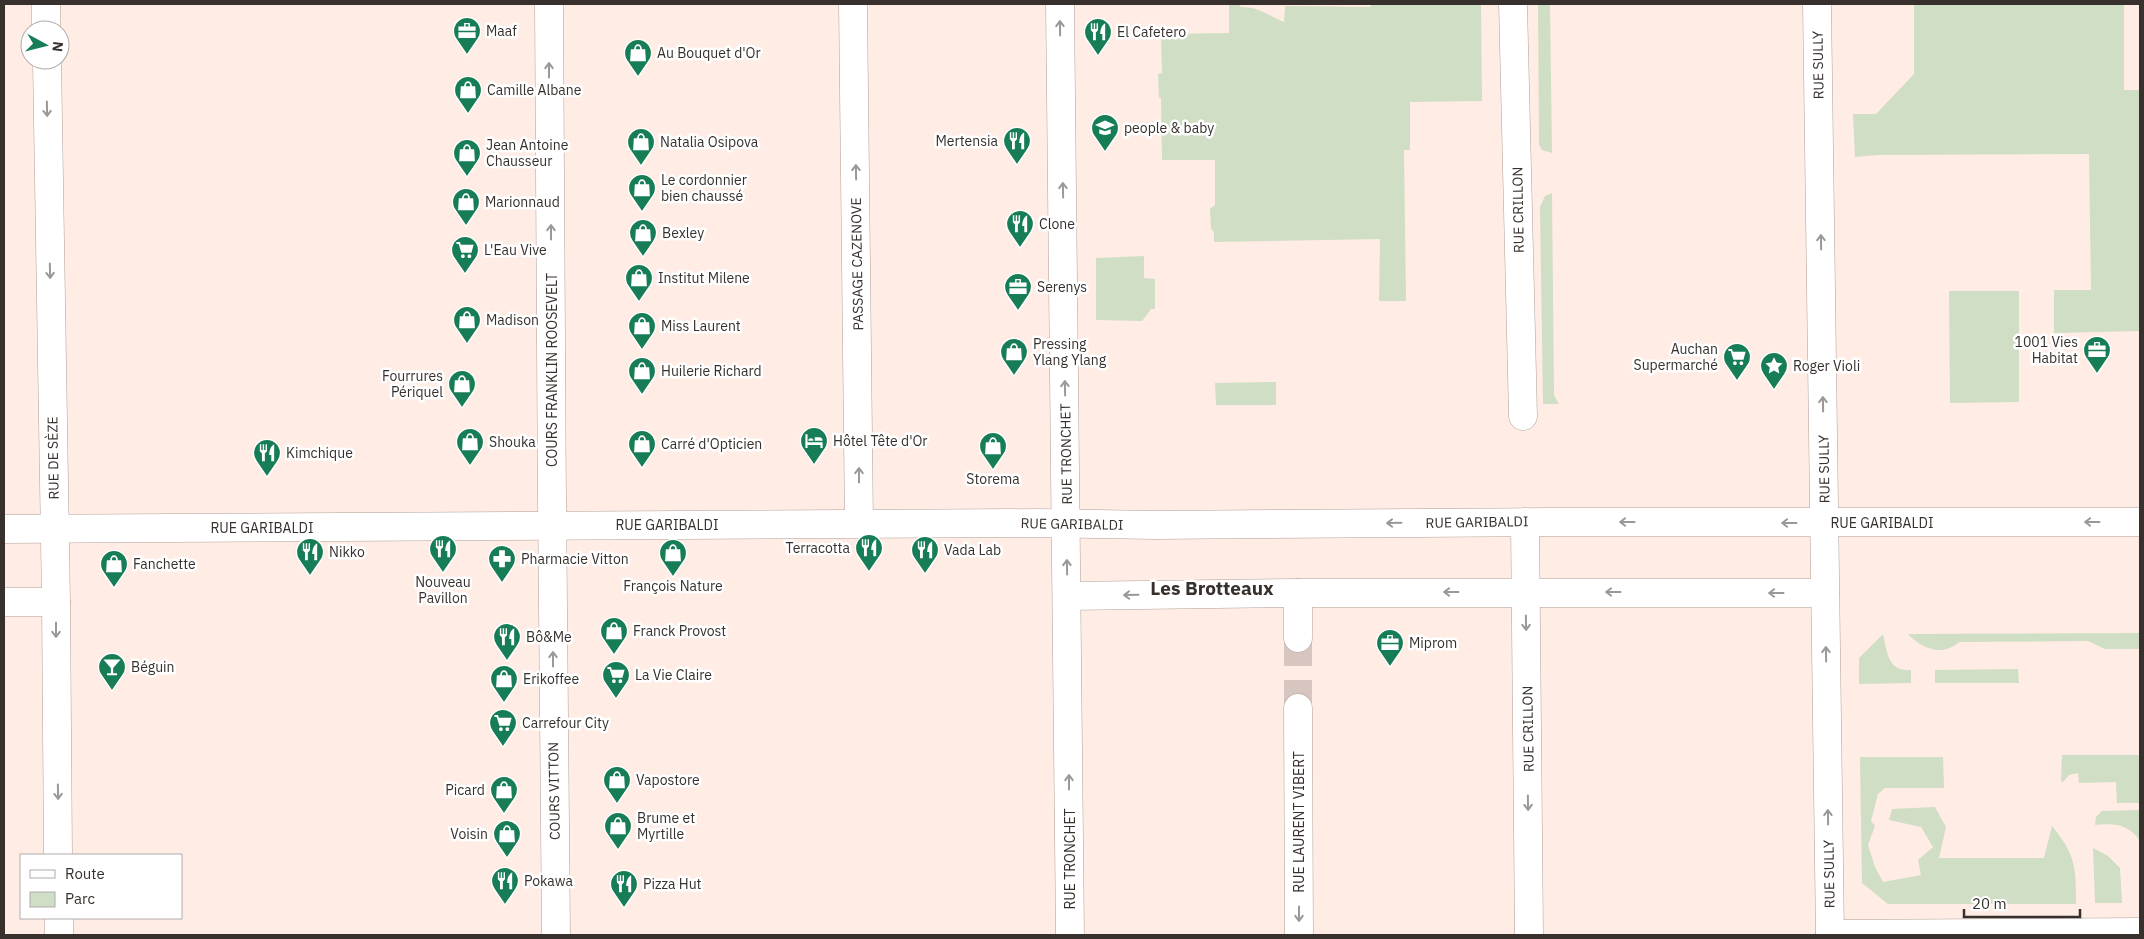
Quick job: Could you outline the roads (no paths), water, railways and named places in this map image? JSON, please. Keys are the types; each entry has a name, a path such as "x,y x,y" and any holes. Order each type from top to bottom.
{"street":[{"path":"46,4 46,20"},
{"name":"COURS FRANKLIN ROOSEVELT","path":"549,4 554,526"},
{"name":"PASSAGE CAZENOVE","path":"853,4 859,524"},
{"name":"RUE TRONCHET","path":"1060,4 1068,596 1070,935"},
{"name":"RUE CRILLON","path":"1513,4 1523,416"},
{"name":"RUE SULLY","path":"1817,4 1830,934"},
{"name":"RUE DE SÈZE","path":"47,70 55,528 58,854"},
{"name":"RUE CRILLON","path":"1525,522 1530,935"},
{"name":"RUE GARIBALDI","path":"4,529 859,524 2140,522"},
{"name":"COURS VITTON","path":"554,526 553,757 556,935"},
{"path":"1068,596 1526,592 1825,593"},
{"path":"1298,593 1298,638"},
{"path":"4,602 56,602"},
{"name":"RUE LAURENT VIBERT","path":"1298,708 1300,935"},
{"path":"59,919 59,935"},
{"path":"1830,934 2140,932"}],"tunnel":[{"path":"1298,638 1298,708"}],"place":[{"name":"Maaf","path":"467,55"},
{"name":"El Cafetero","path":"1098,56"},
{"name":"Au Bouquet d'Or","path":"638,77"},
{"name":"Camille Albane","path":"468,114"},
{"name":"people & baby","path":"1105,152"},
{"name":"Mertensia","path":"1017,165"},
{"name":"Natalia Osipova","path":"641,166"},
{"name":"Jean Antoine Chausseur","path":"467,177"},
{"name":"Le cordonnier bien chaussé","path":"642,212"},
{"name":"Marionnaud","path":"466,226"},
{"name":"Clone","path":"1020,248"},
{"name":"Bexley","path":"643,257"},
{"name":"L'Eau Vive","path":"465,274"},
{"name":"Institut Milene","path":"639,302"},
{"name":"Serenys","path":"1018,311"},
{"name":"Madison","path":"467,344"},
{"name":"Miss Laurent","path":"642,350"},
{"name":"1001 Vies Habitat","path":"2097,374"},
{"name":"Pressing Ylang Ylang","path":"1014,376"},
{"name":"Auchan Supermarché","path":"1737,381"},
{"name":"Roger Violi","path":"1774,390"},
{"name":"Huilerie Richard","path":"642,395"},
{"name":"Fourrures Périquel","path":"462,408"},
{"name":"Hôtel Tête d'Or","path":"814,465"},
{"name":"Shouka","path":"470,466"},
{"name":"Carré d'Opticien","path":"642,468"},
{"name":"Storema","path":"993,470"},
{"name":"Kimchique","path":"267,477"},
{"name":"Terracotta","path":"869,572"},
{"name":"Nouveau Pavillon","path":"443,573"},
{"name":"Vada Lab","path":"925,574"},
{"name":"Nikko","path":"310,576"},
{"name":"François Nature","path":"673,577"},
{"name":"Pharmacie Vitton","path":"502,583"},
{"name":"Fanchette","path":"114,588"},
{"name":"Franck Provost","path":"614,655"},
{"name":"Bô&Me","path":"507,661"},
{"name":"Miprom","path":"1390,667"},
{"name":"Béguin","path":"112,691"},
{"name":"La Vie Claire","path":"616,699"},
{"name":"Erikoffee","path":"504,703"},
{"name":"Carrefour City","path":"503,747"},
{"name":"Vapostore","path":"617,804"},
{"name":"Picard","path":"504,814"},
{"name":"Brume et Myrtille","path":"618,850"},
{"name":"Voisin","path":"507,858"},
{"name":"Pokawa","path":"505,905"},
{"name":"Pizza Hut","path":"624,908"}],"district":[{"name":"Les Brotteaux","path":"1212,588"}]}
